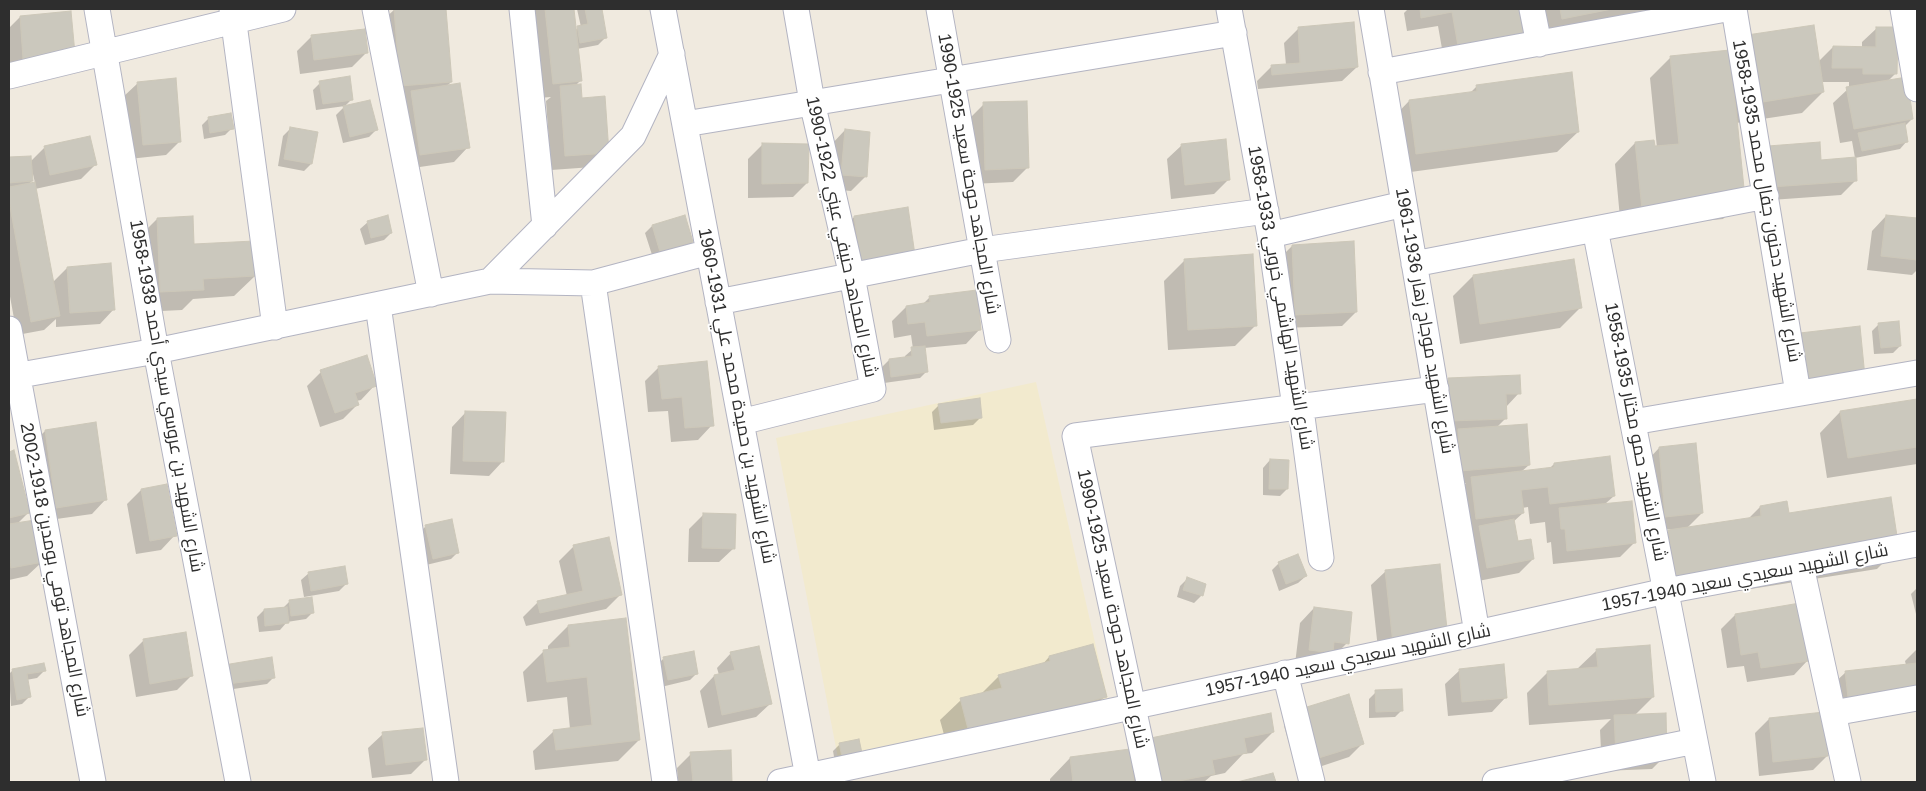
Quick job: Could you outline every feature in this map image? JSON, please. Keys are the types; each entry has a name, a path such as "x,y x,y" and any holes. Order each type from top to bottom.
{"street":[{"name":"شارع الشهيد بن عروسي سيدي أحمد 1938-1958","path":"97,9 156,351 238,782"},
{"path":"9,76 104,53 233,15 283,9"},
{"path":"375,9 430,294"},
{"path":"522,9 545,226"},
{"name":"شارع الشهيد بن حميدة محمد علي 1931-1960","path":"663,9 808,779"},
{"name":"شارع المجاهد حنيفي عيني 1922-1990","path":"741,422 873,390 852,276 812,102 796,9"},
{"name":"شارع المجاهد حوحة سعيد 1925-1990","path":"939,9 998,340"},
{"name":"شارع الشهيد الهاشمي خروبي 1933-1958","path":"1229,9 1268,223 1295,407 1302,417 1321,558"},
{"name":"شارع الشهيد موجاج زهار 1936-1961","path":"1370,9 1477,633"},
{"path":"1532,9 1540,44"},
{"path":"1381,72 1726,9"},
{"name":"شارع الشهيد دحنون جفال محمد 1935-1958","path":"1734,9 1798,394"},
{"path":"1904,9 1917,88"},
{"path":"233,15 275,326"},
{"path":"685,124 1234,33"},
{"path":"490,281 633,136 672,54"},
{"path":"1414,264 1766,196"},
{"path":"718,302 982,250 1268,223 1404,204"},
{"name":"شارع الشهيد حمو مختار 1935-1958","path":"1595,229 1703,782"},
{"path":"13,376 156,351 490,281 593,283 709,252"},
{"path":"593,283 665,782"},
{"path":"378,305 446,782"},
{"name":"شارع المجاهد تومي بومدين 1918-2002","path":"9,329 13,376 93,782"},
{"path":"1633,422 1917,373"},
{"path":"1295,407 1436,389"},
{"name":"شارع المجاهد حوحة سعيد 1925-1990","path":"1149,782 1076,436 1295,407"},
{"name":"شارع الشهيد سعيدي سعيد 1940-1957","path":"780,782 808,779 1666,590 1917,544"},
{"path":"1801,566 1848,782"},
{"path":"1285,673 1312,782"},
{"path":"1833,713 1917,698"},
{"path":"1495,782 1695,741"}],"shaded area":[{"path":"1036,382 1108,700 838,758 776,438"}],"building":[{"path":"394,9 446,9 452,82 400,86"},
{"path":"545,9 574,9 582,81 553,84"},
{"path":"585,9 602,9 607,38 580,43 577,26 588,24"},
{"path":"1420,9 1519,9 1524,33 1458,46 1452,12 1421,18"},
{"path":"1560,9 1612,9 1562,19"},
{"path":"71,11 75,54 23,59 20,16"},
{"path":"1354,22 1358,67 1272,75 1271,65 1300,63 1298,27"},
{"path":"1814,25 1824,92 1757,103 1747,35"},
{"path":"1876,27 1898,27 1897,74 1863,74 1863,68 1832,68 1833,46 1876,47"},
{"path":"365,29 368,53 314,60 311,35"},
{"path":"1730,50 1745,198 1642,209 1635,142 1654,140 1655,146 1679,144 1670,56"},
{"path":"1572,72 1579,132 1416,154 1409,100 1477,91 1476,85"},
{"path":"350,76 353,100 323,104 319,81"},
{"path":"1907,77 1913,119 1854,129 1846,87"},
{"path":"176,78 181,142 143,145 137,82"},
{"path":"460,83 470,148 420,155 411,91"},
{"path":"581,84 582,98 605,96 609,153 565,156 560,86"},
{"path":"370,100 378,130 350,137 343,106"},
{"path":"1027,101 1029,168 985,170 983,102"},
{"path":"231,113 234,129 210,133 208,117"},
{"path":"1905,123 1908,142 1862,151 1858,133"},
{"path":"290,127 318,132 312,164 284,159"},
{"path":"845,129 870,132 867,177 841,175"},
{"path":"90,136 97,165 50,175 44,146"},
{"path":"1226,139 1230,180 1185,185 1181,144"},
{"path":"1820,142 1821,160 1856,157 1857,181 1771,187 1768,146"},
{"path":"762,143 809,144 808,183 762,184"},
{"path":"31,156 33,181 9,183 9,157"},
{"path":"35,182 60,316 31,322 9,201 9,187"},
{"path":"908,207 915,255 861,264 854,216"},
{"path":"388,215 392,233 371,238 367,221"},
{"path":"685,215 693,242 660,252 652,225"},
{"path":"1886,215 1917,218 1917,260 1881,256"},
{"path":"193,216 194,244 254,241 256,276 203,279 204,290 160,292 157,218"},
{"path":"1354,241 1357,312 1295,315 1292,245"},
{"path":"1253,254 1257,326 1188,330 1184,259"},
{"path":"1574,259 1582,308 1480,324 1473,275"},
{"path":"111,263 115,310 70,313 67,267"},
{"path":"977,290 981,330 927,336 925,322 908,324 906,306 930,302 929,296"},
{"path":"1899,321 1901,346 1881,348 1878,323"},
{"path":"1860,326 1865,377 1805,384 1800,333"},
{"path":"925,346 928,372 891,377 889,359 912,356 911,347"},
{"path":"367,355 377,386 355,393 359,405 335,413 320,370"},
{"path":"707,361 714,426 685,428 682,397 662,399 658,366"},
{"path":"1520,375 1521,394 1506,394 1507,419 1450,421 1448,378"},
{"path":"980,398 982,418 941,423 938,404"},
{"path":"1917,399 1917,447 1848,458 1840,411"},
{"path":"465,411 506,412 504,462 463,461"},
{"path":"96,422 107,500 56,508 45,430"},
{"path":"1527,424 1530,465 1460,471 1458,429"},
{"path":"1696,443 1703,513 1665,517 1659,447"},
{"path":"14,450 30,513 9,518 9,452"},
{"path":"1610,456 1615,496 1550,504 1548,487 1521,490 1524,513 1476,519 1471,477 1554,467 1554,463"},
{"path":"1270,459 1289,460 1288,489 1269,489"},
{"path":"167,484 177,536 150,541 141,489"},
{"path":"1891,497 1899,549 1676,584 1668,530 1761,516 1760,506 1787,501 1789,513"},
{"path":"1632,501 1636,543 1567,551 1565,529 1561,529 1559,508"},
{"path":"703,513 736,514 735,549 702,548"},
{"path":"452,519 459,553 433,559 425,525"},
{"path":"1514,519 1518,541 1531,539 1534,559 1487,568 1479,526"},
{"path":"35,520 43,562 11,568 9,524"},
{"path":"609,537 622,595 540,613 537,601 583,591 573,545"},
{"path":"1298,554 1307,576 1286,584 1278,562"},
{"path":"1440,564 1448,638 1393,644 1385,570"},
{"path":"345,566 348,584 311,591 308,572"},
{"path":"1187,577 1206,584 1203,596 1183,590"},
{"path":"312,597 314,613 291,616 289,600"},
{"path":"1800,603 1809,661 1761,668 1758,652 1741,655 1735,614"},
{"path":"287,607 289,623 265,626 264,609"},
{"path":"1314,607 1352,612 1349,644 1334,642 1333,653 1309,650"},
{"path":"626,618 640,740 556,750 553,730 592,725 587,677 547,682 543,650 570,647 568,625"},
{"path":"186,632 193,676 150,684 143,639"},
{"path":"1093,644 1107,697 969,733 960,698 1002,688 998,675 1050,661 1049,656"},
{"path":"1650,645 1654,697 1549,705 1547,671 1598,667 1596,649"},
{"path":"759,646 772,704 722,715 714,675 735,670 730,652"},
{"path":"694,651 698,674 668,680 663,657"},
{"path":"272,657 275,678 227,684 224,665"},
{"path":"44,663 46,671 27,674 31,697 17,700 12,669"},
{"path":"1917,663 1917,698 1849,706 1845,671"},
{"path":"1504,664 1507,698 1462,702 1459,669"},
{"path":"1402,689 1403,711 1376,712 1375,690"},
{"path":"1349,694 1364,744 1312,760 1297,710"},
{"path":"1824,712 1828,756 1773,762 1769,718"},
{"path":"1271,713 1274,732 1244,738 1247,753 1212,760 1215,774 1173,782 1154,782 1146,739"},
{"path":"1666,713 1667,755 1616,757 1614,715"},
{"path":"423,728 427,760 386,765 382,732"},
{"path":"859,739 863,758 843,762 839,743"},
{"path":"1130,749 1134,782 1073,782 1070,757"},
{"path":"731,750 732,782 693,782 690,752"},
{"path":"1273,773 1276,782 1237,782"}]}
